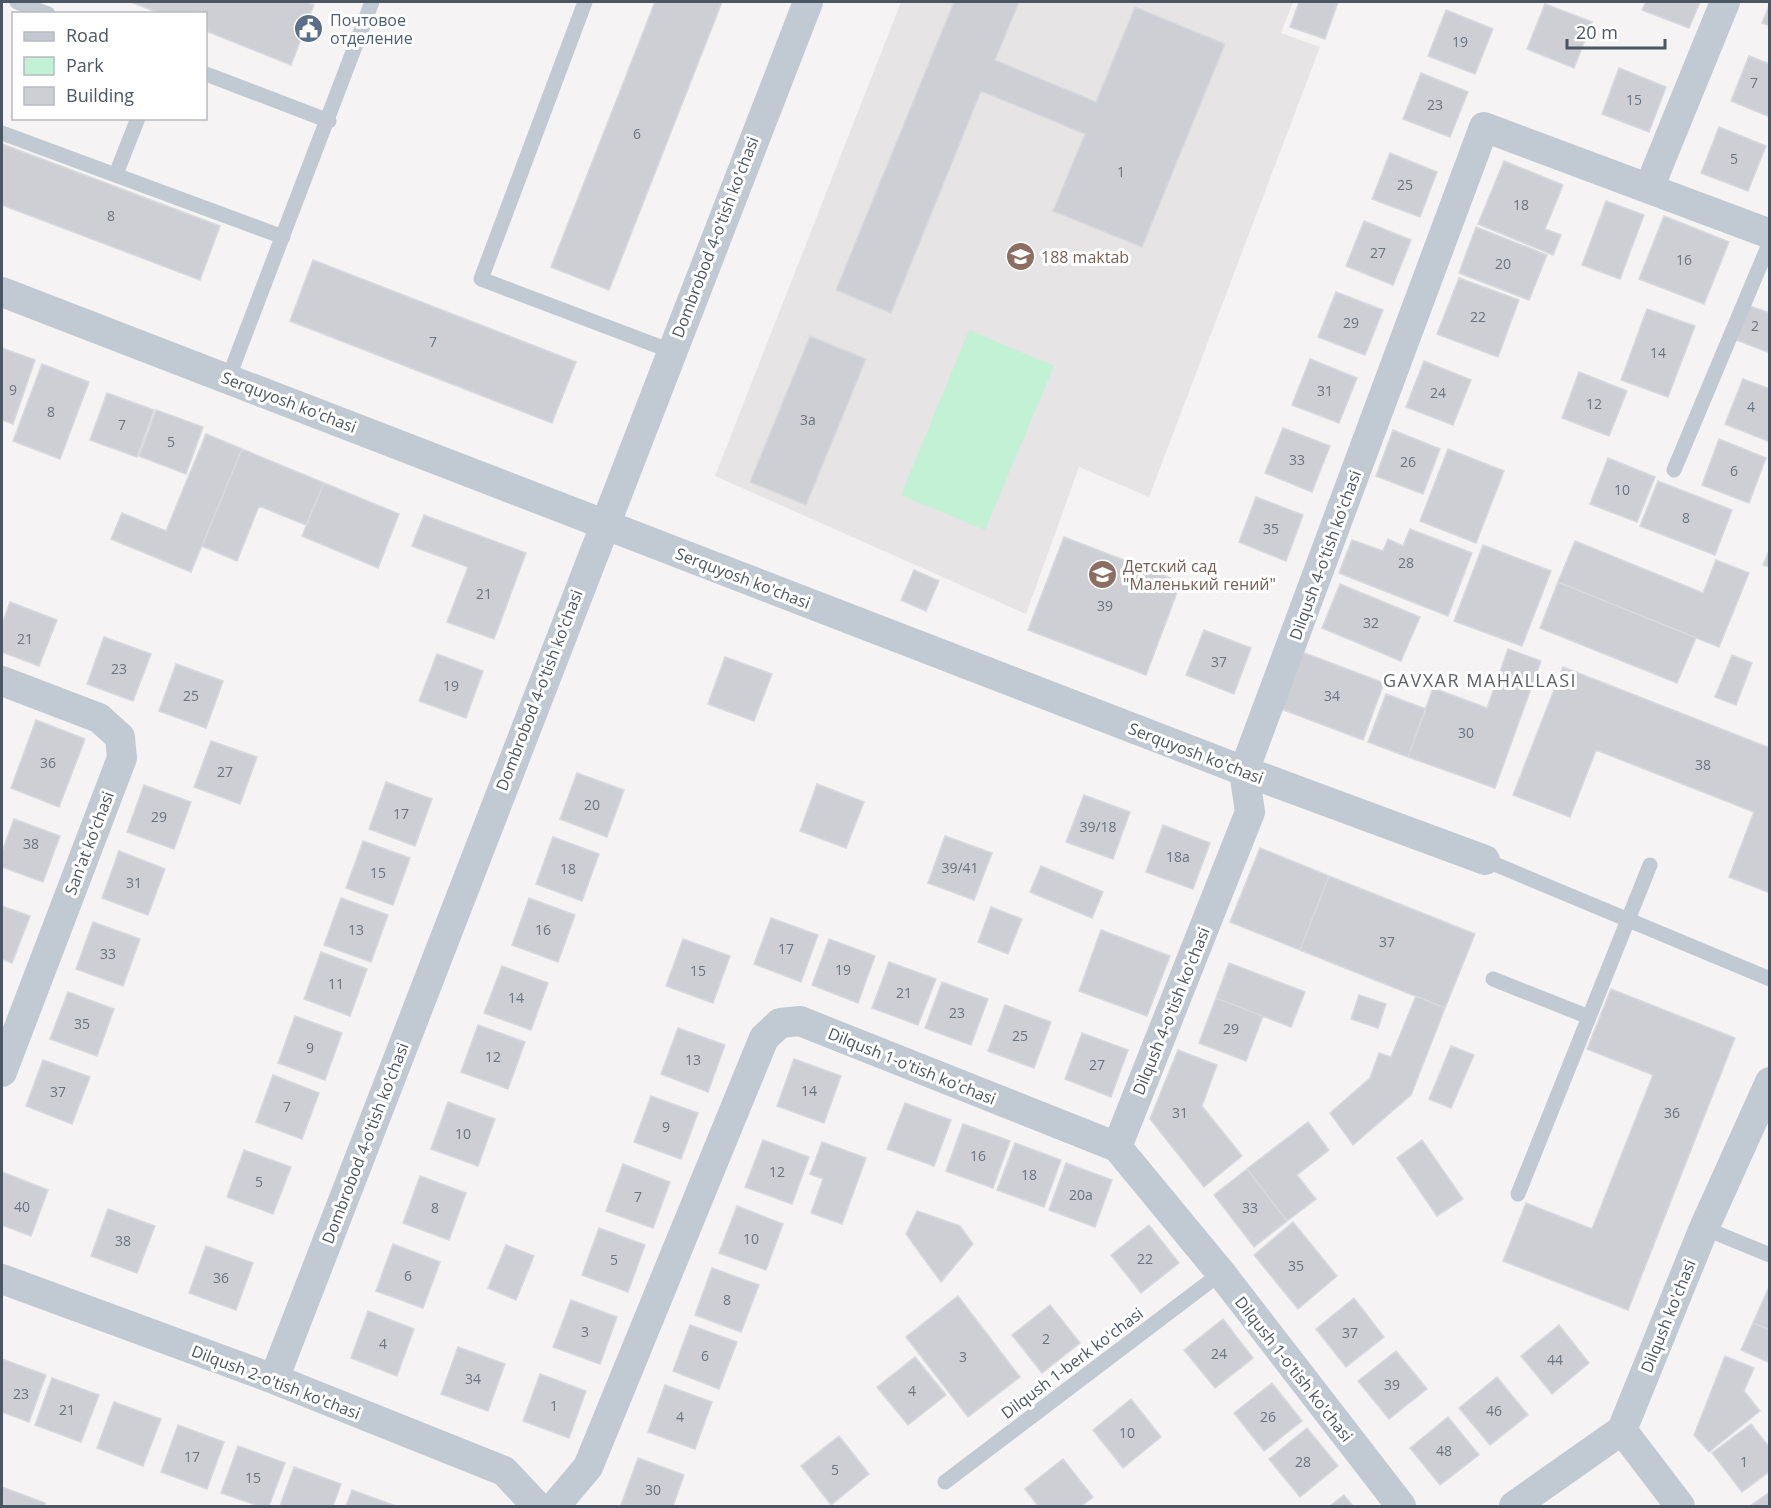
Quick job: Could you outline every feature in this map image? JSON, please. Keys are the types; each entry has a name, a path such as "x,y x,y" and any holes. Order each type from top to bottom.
{"street":[{"name":"Dombrobod 4-o'tish ko'chasi","path":"274,1379 603,524 808,2"},
{"path":"1649,188 1725,2"},
{"name":"Dilqush 4-o'tish ko'chasi","path":"1117,1147 1250,812 1244,771 1484,127 1770,234"},
{"name":"Serquyosh ko'chasi","path":"2,292 1244,771 1485,860"},
{"name":"San'at ko'chasi","path":"2,681 99,718 120,737 122,758 2,1072"},
{"name":"Dilqush 1-o'tish ko'chasi","path":"555,1506 588,1467 764,1038 780,1023 800,1022 1117,1147 1221,1273 1401,1506"},
{"name":"Dilqush ko'chasi","path":"1622,1430 1704,1228 1770,1082"},
{"name":"Dilqush 2-o'tish ko'chasi","path":"2,1279 274,1379 504,1471 537,1506"},
{"path":"1514,1506 1622,1430 1680,1506"}],"lane":[{"path":"17,2 43,12"},
{"path":"228,379 329,121 372,2"},
{"path":"585,2 481,279 671,351"},
{"path":"207,74 329,121"},
{"path":"116,174 137,120"},
{"path":"2,133 283,237"},
{"path":"1674,470 1770,242"},
{"path":"1485,860 1770,979"},
{"path":"1518,1194 1650,865"},
{"path":"1493,979 1589,1017"},
{"path":"1704,1228 1770,1255"},
{"name":"Dilqush 1-berk ko'chasi","path":"945,1482 1221,1273"}],"shaded area":[{"name":"188 maktab","path":"901,2 1293,2 1281,33 1320,47 1149,497 1079,467 1026,614 715,476"}],"green space":[{"path":"969,330 1054,366 985,530 901,495"}],"building":[{"path":"131,2 306,2 314,5 291,65 207,31 207,12 156,12"},
{"path":"655,2 722,2 609,290 551,267"},
{"path":"954,2 1019,2 995,60 1096,102 1135,7 1225,44 1142,247 1053,211 1085,134 981,91 891,313 836,290"},
{"path":"1299,2 1338,2 1325,39 1290,27"},
{"path":"1646,2 1700,2 1689,28 1642,10"},
{"path":"1770,3 1770,26 1762,23"},
{"path":"1545,4 1592,22 1574,68 1527,49"},
{"path":"1446,10 1493,29 1475,74 1428,56"},
{"path":"1749,56 1770,64 1770,117 1731,101"},
{"path":"1619,68 1666,87 1649,132 1602,114"},
{"path":"1421,73 1468,92 1450,137 1403,119"},
{"path":"1719,127 1766,146 1748,191 1701,173"},
{"path":"2,144 220,226 200,280 2,205"},
{"path":"1390,153 1437,172 1420,217 1372,199"},
{"path":"1504,161 1563,185 1545,229 1561,235 1553,255 1478,224"},
{"path":"1606,201 1644,215 1620,279 1582,265"},
{"path":"1664,216 1729,242 1704,304 1639,279"},
{"path":"1364,221 1411,240 1393,285 1346,266"},
{"path":"1476,227 1547,255 1529,300 1459,273"},
{"path":"313,260 576,362 552,423 290,321"},
{"path":"1459,278 1519,300 1498,357 1437,334"},
{"path":"1336,292 1383,310 1365,355 1318,337"},
{"path":"1750,306 1770,313 1770,353 1734,339"},
{"path":"1647,309 1695,326 1668,397 1621,380"},
{"path":"810,336 866,359 806,505 750,482"},
{"path":"2,348 35,360 13,424 2,420"},
{"path":"1310,359 1357,378 1339,423 1292,405"},
{"path":"1424,361 1471,380 1453,425 1406,407"},
{"path":"42,364 89,382 60,459 13,441"},
{"path":"1579,372 1627,391 1609,436 1562,418"},
{"path":"1743,379 1770,389 1770,442 1725,424"},
{"path":"107,393 154,410 137,457 90,440"},
{"path":"156,410 203,427 186,474 139,456"},
{"path":"1283,428 1330,446 1312,492 1265,473"},
{"path":"1393,430 1440,449 1423,494 1376,476"},
{"path":"206,434 242,449 191,572 111,539 122,513 166,531"},
{"path":"1719,439 1766,458 1749,503 1702,485"},
{"path":"242,449 324,483 306,525 259,506 237,561 202,546"},
{"path":"1448,449 1504,471 1476,543 1420,521"},
{"path":"1608,458 1655,477 1637,522 1590,504"},
{"path":"1658,481 1732,510 1715,555 1640,526"},
{"path":"324,483 399,514 378,568 302,536"},
{"path":"1256,497 1303,515 1286,561 1239,542"},
{"path":"424,515 526,553 494,639 447,622 468,567 412,546"},
{"path":"1410,529 1472,553 1448,616 1339,573 1352,540 1383,551 1388,539 1403,546"},
{"path":"1064,537 1181,582 1146,675 1028,630"},
{"path":"1575,541 1703,593 1716,560 1749,573 1719,647 1558,582"},
{"path":"1483,545 1551,571 1522,646 1454,621"},
{"path":"1770,548 1770,567 1763,565"},
{"path":"914,570 939,581 926,611 901,600"},
{"path":"1558,582 1696,638 1677,683 1540,628"},
{"path":"1340,584 1420,617 1401,661 1322,628"},
{"path":"10,602 57,620 39,666 2,652 2,625"},
{"path":"1204,630 1251,648 1234,694 1186,675"},
{"path":"104,637 151,654 133,701 87,684"},
{"path":"1508,649 1541,661 1495,788 1408,757 1433,688 1487,708"},
{"path":"1302,652 1384,683 1363,740 1281,709"},
{"path":"437,654 483,671 466,718 419,701"},
{"path":"1732,655 1752,663 1736,705 1715,697"},
{"path":"725,657 772,674 754,721 708,704"},
{"path":"176,664 223,681 206,728 159,711"},
{"path":"1563,667 1770,748 1770,893 1729,877 1754,812 1596,750 1570,817 1513,795"},
{"path":"1386,694 1426,709 1408,757 1368,742"},
{"path":"36,720 85,739 59,807 11,788"},
{"path":"211,741 257,757 240,804 194,787"},
{"path":"577,773 624,790 607,837 560,819"},
{"path":"386,782 432,799 415,846 369,829"},
{"path":"817,784 864,802 846,848 800,831"},
{"path":"144,785 191,802 174,849 127,832"},
{"path":"1084,795 1130,812 1113,859 1066,842"},
{"path":"14,819 60,836 43,882 2,867 2,852"},
{"path":"1163,825 1210,843 1193,889 1146,872"},
{"path":"945,836 992,853 974,900 928,883"},
{"path":"553,837 599,854 582,901 536,884"},
{"path":"363,841 410,858 393,905 346,888"},
{"path":"1260,848 1329,876 1300,950 1230,922"},
{"path":"119,851 165,869 148,915 102,898"},
{"path":"1041,866 1103,892 1092,918 1030,892"},
{"path":"1329,876 1475,934 1445,1008 1300,950"},
{"path":"341,898 388,915 371,962 324,945"},
{"path":"529,898 575,915 558,962 512,945"},
{"path":"2,906 30,916 12,963 2,959"},
{"path":"991,907 1022,919 1008,954 978,942"},
{"path":"771,918 818,935 801,982 754,964"},
{"path":"93,922 140,939 123,986 76,969"},
{"path":"1101,930 1170,956 1147,1016 1079,991"},
{"path":"683,939 730,956 713,1003 666,986"},
{"path":"829,939 875,956 858,1003 812,985"},
{"path":"321,952 367,969 350,1016 304,999"},
{"path":"889,962 936,979 918,1025 872,1008"},
{"path":"1229,963 1305,992 1291,1027 1216,998"},
{"path":"502,966 548,983 531,1030 484,1013"},
{"path":"942,982 988,999 971,1045 925,1028"},
{"path":"1611,989 1735,1038 1628,1310 1503,1261 1526,1203 1592,1229 1653,1075 1587,1049"},
{"path":"68,992 114,1009 97,1056 50,1039"},
{"path":"1359,995 1386,1004 1378,1028 1351,1019"},
{"path":"1416,996 1445,1008 1411,1095 1353,1145 1330,1113 1370,1078 1379,1053 1391,1057"},
{"path":"1216,998 1263,1016 1246,1061 1199,1043"},
{"path":"1005,1005 1051,1022 1034,1068 988,1051"},
{"path":"295,1016 342,1033 325,1080 278,1063"},
{"path":"478,1025 525,1042 508,1089 461,1072"},
{"path":"678,1028 725,1045 708,1092 661,1074"},
{"path":"1082,1033 1128,1050 1111,1097 1065,1079"},
{"path":"1451,1046 1474,1055 1451,1108 1429,1099"},
{"path":"1178,1050 1217,1065 1202,1106 1242,1156 1204,1187 1150,1119"},
{"path":"794,1059 841,1076 824,1123 777,1106"},
{"path":"43,1060 90,1077 72,1124 26,1106"},
{"path":"273,1075 319,1093 302,1139 256,1122"},
{"path":"651,1096 698,1113 681,1159 634,1142"},
{"path":"448,1102 495,1119 478,1166 431,1149"},
{"path":"905,1103 951,1120 934,1166 887,1149"},
{"path":"1308,1122 1329,1150 1297,1175 1316,1199 1287,1221 1247,1169"},
{"path":"963,1124 1010,1141 993,1188 946,1171"},
{"path":"763,1140 809,1157 792,1204 745,1187"},
{"path":"1422,1140 1463,1199 1437,1216 1397,1158"},
{"path":"822,1142 866,1158 842,1224 811,1213 823,1179 810,1174"},
{"path":"1015,1143 1061,1160 1044,1207 997,1190"},
{"path":"244,1150 291,1167 273,1214 227,1197"},
{"path":"1066,1163 1112,1180 1095,1227 1049,1210"},
{"path":"623,1164 670,1182 653,1228 606,1211"},
{"path":"1247,1169 1287,1221 1254,1247 1214,1195"},
{"path":"2,1172 48,1190 31,1236 2,1225"},
{"path":"420,1176 466,1193 449,1240 403,1223"},
{"path":"737,1206 783,1224 766,1270 719,1253"},
{"path":"108,1209 155,1226 137,1273 91,1256"},
{"path":"917,1211 960,1226 973,1244 941,1282 906,1234"},
{"path":"1293,1222 1337,1276 1298,1309 1254,1255"},
{"path":"1149,1225 1179,1263 1141,1293 1111,1255"},
{"path":"599,1228 645,1245 628,1292 582,1275"},
{"path":"393,1244 440,1262 423,1308 376,1291"},
{"path":"506,1245 534,1256 516,1300 488,1288"},
{"path":"206,1246 253,1263 236,1310 189,1293"},
{"path":"712,1268 759,1285 741,1332 695,1315"},
{"path":"1770,1289 1770,1330 1753,1323"},
{"path":"958,1296 1020,1377 968,1417 906,1337"},
{"path":"1354,1298 1384,1337 1346,1367 1316,1329"},
{"path":"571,1300 617,1317 600,1364 553,1347"},
{"path":"1050,1305 1080,1343 1042,1373 1012,1335"},
{"path":"368,1311 414,1329 397,1376 351,1358"},
{"path":"1223,1319 1253,1358 1215,1388 1184,1350"},
{"path":"1753,1323 1770,1330 1768,1362 1741,1350"},
{"path":"690,1325 737,1342 719,1389 673,1371"},
{"path":"1559,1325 1589,1363 1552,1394 1521,1356"},
{"path":"458,1347 505,1364 488,1411 441,1394"},
{"path":"1396,1351 1427,1389 1389,1419 1358,1381"},
{"path":"1725,1356 1754,1368 1744,1391 1760,1411 1709,1452 1694,1435"},
{"path":"915,1357 946,1395 908,1425 877,1387"},
{"path":"2,1359 46,1375 29,1422 2,1412"},
{"path":"540,1374 586,1391 569,1438 523,1421"},
{"path":"1497,1377 1528,1415 1490,1445 1459,1408"},
{"path":"52,1378 99,1395 81,1442 35,1425"},
{"path":"1272,1383 1302,1421 1264,1451 1234,1413"},
{"path":"665,1385 712,1402 695,1449 648,1432"},
{"path":"1131,1399 1161,1437 1123,1468 1093,1430"},
{"path":"114,1402 161,1419 143,1466 97,1448"},
{"path":"1448,1417 1479,1455 1440,1485 1410,1448"},
{"path":"1751,1424 1770,1448 1770,1471 1742,1492 1712,1453"},
{"path":"178,1425 224,1442 207,1489 161,1472"},
{"path":"1307,1428 1338,1466 1300,1497 1269,1459"},
{"path":"839,1436 869,1474 831,1505 801,1466"},
{"path":"238,1446 285,1463 269,1506 259,1506 221,1493"},
{"path":"638,1458 684,1475 673,1506 621,1505"},
{"path":"1063,1459 1093,1497 1081,1506 1038,1506 1025,1489"},
{"path":"294,1467 341,1484 333,1506 280,1506"},
{"path":"2,1487 45,1503 44,1506 2,1506"},
{"path":"352,1490 396,1506 346,1506"},
{"path":"1770,1492 1770,1506 1750,1506"},
{"path":"1344,1495 1353,1506 1330,1506"}],"place":[{"name":"Почтовое отделение","path":"309,29"},
{"name":"188 maktab","path":"1020,257"},
{"name":"Детский сад \"Маленький гений\"","path":"1102,575"}],"district":[{"name":"GAVXAR MAHALLASI","path":"1480,681"}]}
